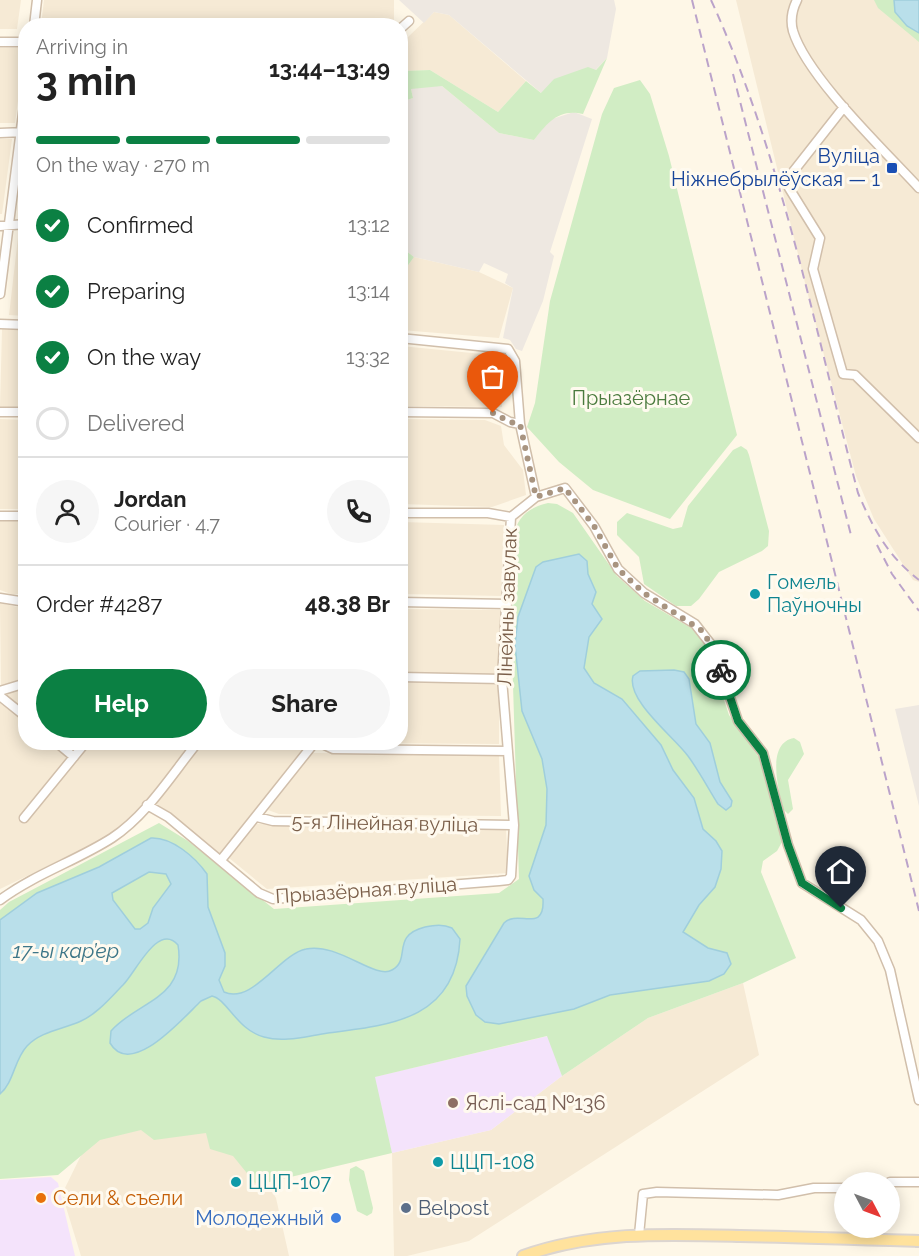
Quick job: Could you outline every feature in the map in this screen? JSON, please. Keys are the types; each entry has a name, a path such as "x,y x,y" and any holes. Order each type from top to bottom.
{"main road":[{"path":"528,1255 582,1239 639,1235 919,1241"}],"street":[{"path":"35,18 37,0"},
{"path":"797,0 791,22 799,45 844,107 919,188"},
{"path":"0,42 18,42"},
{"path":"844,107 788,183 820,238 813,269 843,374 855,375 919,438"},
{"path":"0,133 18,132"},
{"path":"0,294 4,225 18,156"},
{"path":"0,324 18,325"},
{"path":"408,339 508,349 515,361 520,424 536,497 565,488 594,526 618,569 644,593 695,624 707,636 713,647 738,721 763,753 788,845 802,883 861,920 878,941 890,970 919,1100"},
{"path":"0,412 18,412"},
{"path":"408,412 493,413 510,422 520,424"},
{"name":"Лінейны завулак","path":"508,880 514,861 514,825 502,679 511,517 536,497"},
{"path":"408,513 488,513 511,517"},
{"path":"0,516 18,516"},
{"path":"0,598 18,601"},
{"path":"408,602 507,604"},
{"path":"408,677 502,679"},
{"path":"18,686 0,694 18,710"},
{"path":"66,750 74,757"},
{"path":"24,818 80,750"},
{"path":"0,900 43,873 113,837 147,805 192,750"},
{"path":"221,860 311,750"},
{"path":"408,750 508,751"},
{"name":"Прыазёрная вуліца","path":"147,805 168,817 259,893 273,899 508,880"},
{"name":"5-я Лінейная вуліца","path":"257,817 273,821 514,825"},
{"path":"900,1182 919,1182"},
{"path":"639,1235 643,1194 657,1192 778,1195 814,1188 834,1188"}],"shaded area":[{"path":"0,0 21,0 17,29 0,29"},
{"path":"44,0 394,0 394,18 42,18"},
{"path":"399,0 614,0 616,9 607,58 559,108 449,15 434,12 424,23"},
{"path":"736,0 919,0 919,582 913,580 874,519 856,476 807,291"},
{"path":"434,12 449,15 526,81 498,112 430,70 408,71 408,37"},
{"path":"0,48 18,48 18,100 15,123 0,123"},
{"path":"420,86 442,86 499,133 534,140 549,120 574,112 592,119 550,252 554,256 543,301 522,351 516,349 510,340 503,338 513,288 505,283 508,274 484,263 479,272 414,257 408,252 408,100 413,98 411,89"},
{"path":"0,139 12,139 2,214 0,214"},
{"path":"18,238 18,316 9,315"},
{"path":"414,257 479,272 513,288 499,338 408,331 408,265"},
{"path":"2,329 18,330 18,408 0,407"},
{"path":"408,347 502,356 502,407 408,406"},
{"path":"0,419 18,420 18,509 0,509"},
{"path":"408,419 485,420 501,426 504,445 523,470 526,495 492,507 408,504"},
{"path":"18,520 18,594 0,590 0,521"},
{"path":"408,522 504,525 501,596 408,594"},
{"path":"0,603 18,607 18,681 1,687"},
{"path":"408,609 503,610 500,675 408,677"},
{"path":"408,682 499,684 499,744 408,743"},
{"path":"18,688 18,750 186,750 138,813 114,834 0,889 0,694"},
{"path":"919,705 919,806 895,709"},
{"path":"198,750 308,750 221,856 153,802"},
{"path":"312,753 499,755 501,816 279,814 268,810"},
{"path":"257,824 506,829 508,873 267,889 229,858"},
{"path":"743,983 759,1055 469,1241 407,1256 394,1256 392,1153 491,1130 562,1076 648,1018"},
{"name":"Яслі-сад №136","path":"548,1036 562,1076 491,1130 392,1153 374,1077"},
{"path":"140,1123 233,1126 276,1198 289,1256 81,1256 62,1194 91,1135"},
{"path":"51,1177 58,1183 75,1256 0,1256 0,1180"}],"green space":[{"path":"874,0 919,0 919,42 878,8"},
{"path":"607,58 583,114 567,113 554,118 534,140 499,133 442,86 411,89 413,98 408,100 408,71 430,70 498,112 526,81 541,93 554,79 588,67 596,70"},
{"name":"Прыазёрнае","path":"640,80 650,94 669,156 737,435 670,519 593,490 559,462 527,427 535,403 550,301 602,114 614,88"},
{"path":"408,252 414,257 408,265"},
{"path":"741,446 747,450 749,455 769,531 768,546 719,572 691,606 676,606 644,584 639,557 617,535 617,522 627,513 673,529 682,527 688,506 733,450"},
{"path":"548,503 557,504 573,513 617,576 645,601 691,628 706,645 729,715 760,759 782,842 777,851 763,861 761,872 796,958 743,983 648,1018 562,1076 547,1036 375,1077 392,1153 261,1184 255,1183 233,1156 210,1149 206,1133 154,1140 141,1130 100,1140 58,1175 0,1179 0,910 9,902 159,823 188,841 274,909 499,893 519,879 511,620 514,537 515,530 525,514 535,507"},
{"path":"794,738 800,742 804,754 788,780 793,809 788,814 784,810 779,792 776,770 780,749 785,742"},
{"path":"356,1166 364,1171 373,1208 372,1213 367,1216 357,1211 349,1180 350,1169"}],"water":[{"path":"894,0 919,0 919,33 907,26 895,12"},
{"path":"579,554 587,561 588,574 596,592 592,604 602,619 589,637 584,668 594,683 622,699 661,745 673,770 694,798 703,829 716,841 722,851 721,869 715,887 699,905 683,932 708,948 727,953 731,964 724,974 709,981 610,995 574,1009 499,1024 485,1022 476,1015 467,996 466,986 504,923 510,919 530,919 540,916 543,899 534,890 529,876 546,825 547,789 542,759 522,711 515,645 518,617 536,567 543,562"},
{"path":"640,671 684,672 689,679 696,724 710,743 720,782 732,801 731,806 726,810 718,804 688,756 644,707 633,686 633,676"},
{"name":"17-ы кар’ер","path":"151,838 175,844 196,861 207,874 208,907 225,953 225,966 219,980 224,992 234,994 245,991 296,953 306,949 318,948 331,951 376,970 385,972 392,970 401,960 404,942 408,936 414,931 432,926 442,925 452,928 460,939 456,966 447,986 433,1002 397,1021 296,1038 272,1039 247,1028 223,1003 212,996 201,1001 157,1042 131,1054 119,1052 110,1043 111,1031 158,997 175,977 179,963 178,945 170,940 163,940 155,944 123,985 93,1014 39,1037 27,1046 5,1089 0,1094 0,920 37,893 99,867","holes":["149,872 166,874 171,884 153,908 148,923 140,929 135,929 113,900 112,893"]}],"railway":[{"path":"692,0 919,911"},
{"path":"711,0 736,58 777,180 858,493 882,541 898,561 919,580"},
{"path":"733,74 852,539"},
{"path":"877,545 892,574 919,611"}],"way so far":[{"path":"493,413 510,422 520,424 536,497 565,488 594,526 608,556 618,569 644,593 695,624 707,636 721,670"}],"place":[{"name":"Вуліца Ніжнебрылёўская — 1","path":"892,168"},
{"name":"Гомель Паўночны","path":"755,594"},
{"name":"Яслі-сад №136","path":"453,1103"},
{"name":"ЦЦП-108","path":"438,1162"},
{"name":"ЦЦП-107","path":"236,1182"},
{"name":"Сели & съели","path":"41,1198"},
{"name":"Belpost","path":"406,1208"},
{"name":"Молодежный","path":"336,1218"}],"route":[{"path":"721,670 738,721 754,738 763,753 788,845 802,883 811,891 841,908"}]}
